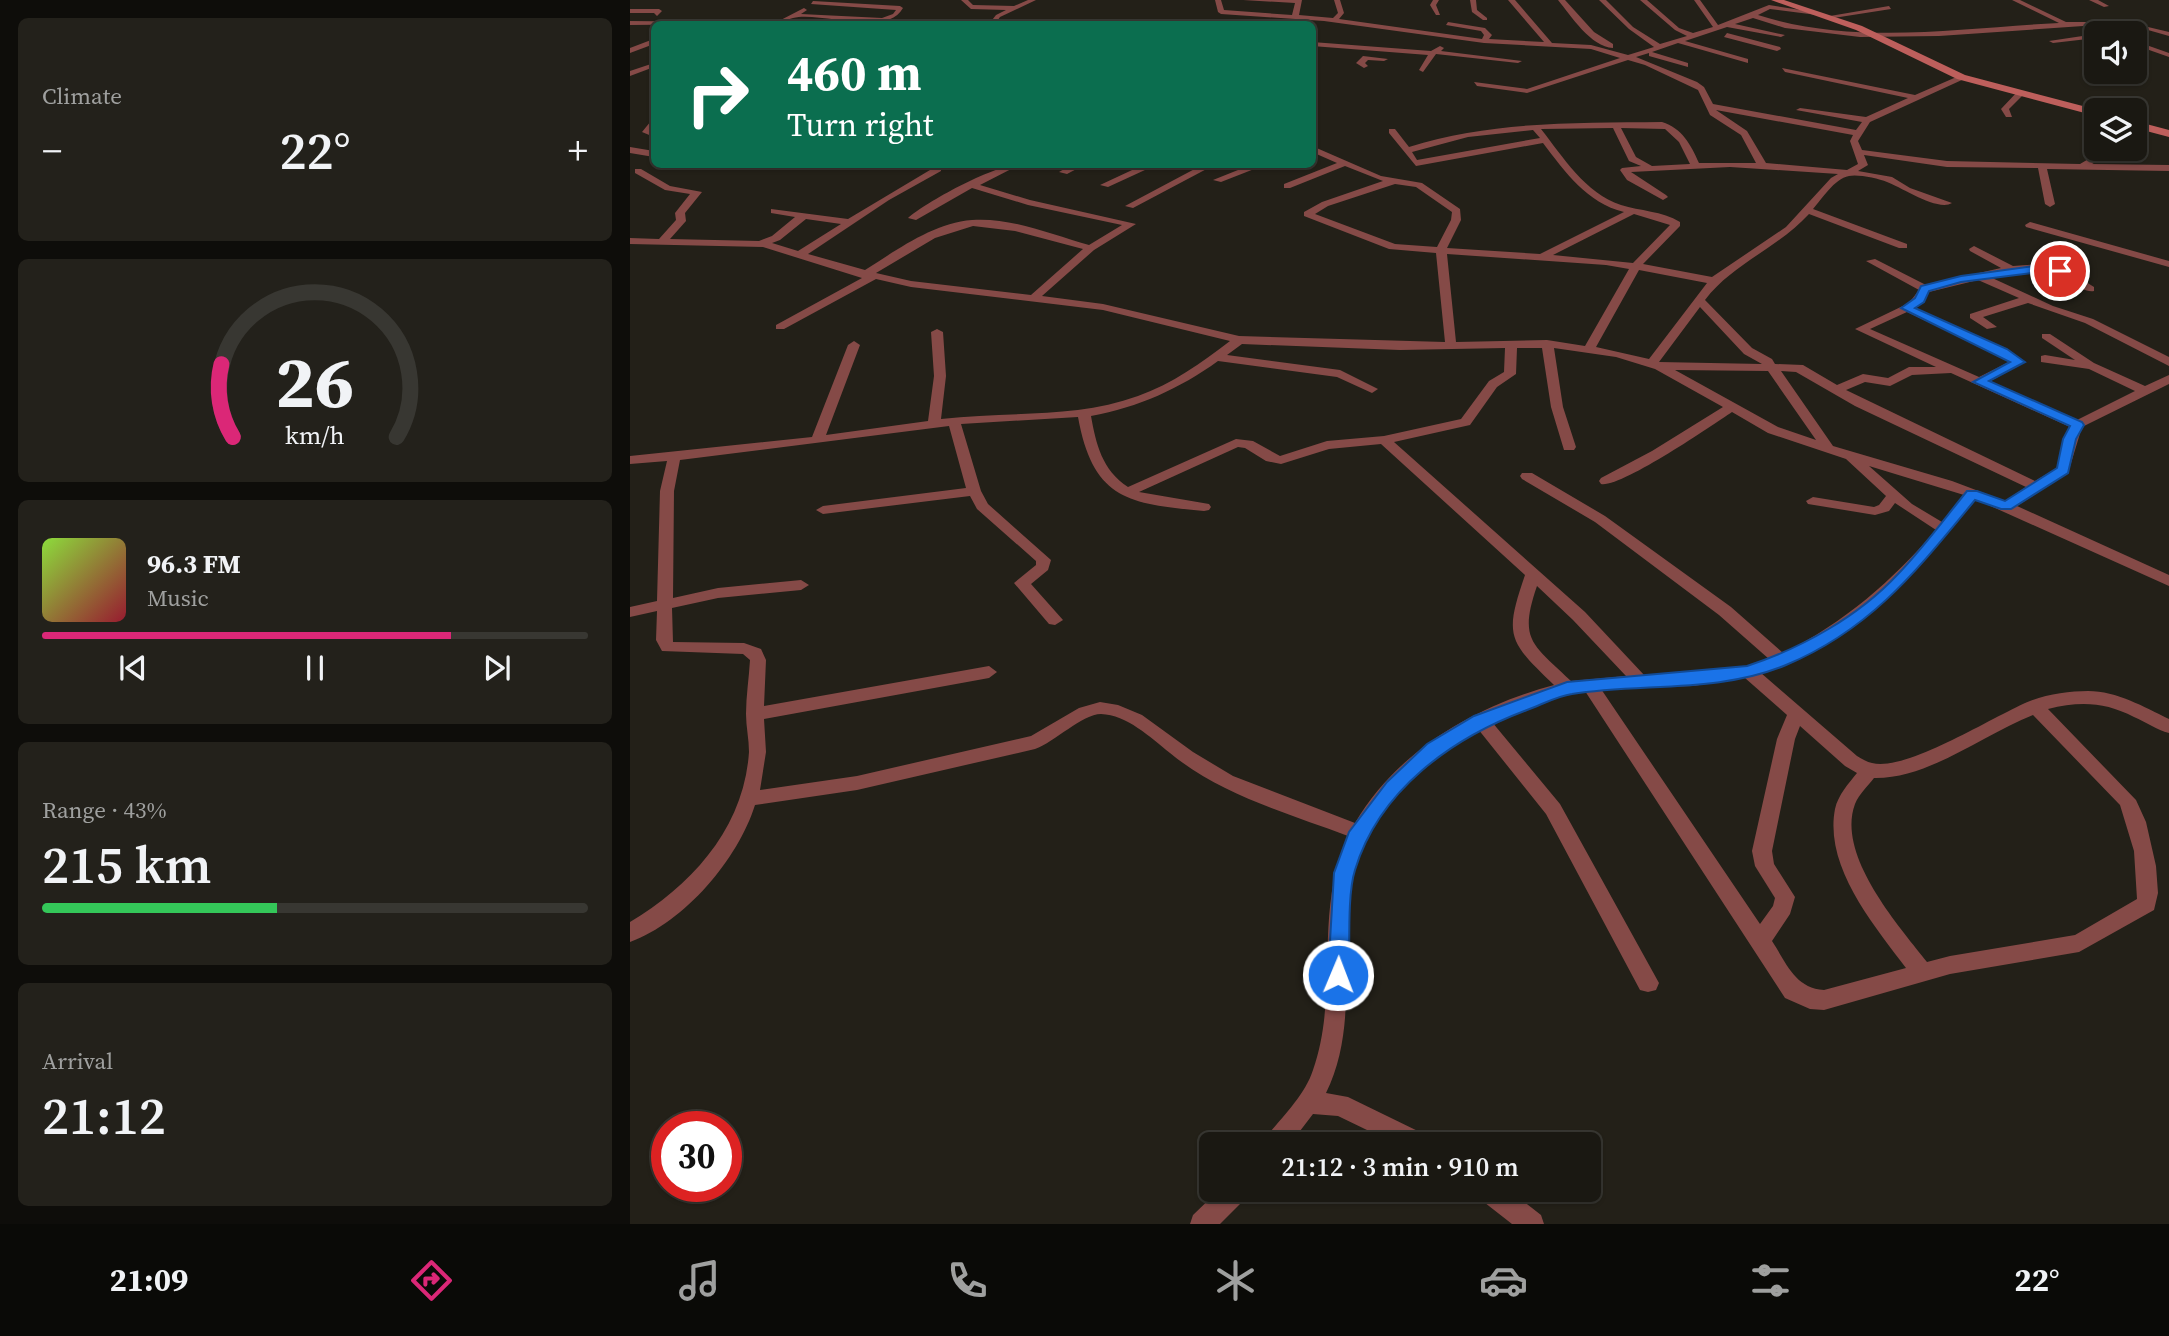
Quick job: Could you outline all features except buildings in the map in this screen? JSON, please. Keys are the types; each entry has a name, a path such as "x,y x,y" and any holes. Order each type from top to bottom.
{"street":[{"path":"630,11 653,0"},
{"path":"964,0 971,7 1014,8"},
{"path":"994,21 998,16 1033,0"},
{"path":"1218,0 1219,12 1334,21 1484,41 1591,47 1629,56"},
{"path":"1246,0 1301,2 1295,20"},
{"path":"1334,21 1341,13 1337,0"},
{"path":"1436,0 1433,5 1438,14"},
{"path":"1473,0 1475,11 1485,19"},
{"path":"1511,0 1549,44"},
{"path":"1561,0 1599,41 1695,84 1719,118 1744,133 1762,165"},
{"path":"1602,0 1631,28 1659,47"},
{"path":"1643,0 1677,29 1691,35"},
{"path":"1697,0 1712,28 1777,49"},
{"path":"1775,0 1821,12 1961,77 2084,110"},
{"path":"2015,0 2068,24"},
{"path":"2092,0 2106,6"},
{"path":"784,21 795,16 813,1 859,2 900,8 896,15 883,20 795,16"},
{"path":"1477,84 1527,91 1646,52 1769,7 1821,12 1889,8"},
{"path":"630,11 659,11 657,14"},
{"path":"1249,21 1254,15"},
{"path":"1751,15 1798,29 1877,36 2133,22 2168,33"},
{"path":"630,23 651,23"},
{"path":"1448,24 1483,29 1488,35 1484,41"},
{"path":"1725,24 1800,37"},
{"path":"2147,33 2168,33"},
{"path":"2053,41 2084,37"},
{"path":"1423,70 1433,52 1465,38"},
{"path":"1677,41 1745,61"},
{"path":"630,50 651,43"},
{"path":"1316,44 1518,61"},
{"path":"2147,47 2169,55"},
{"path":"630,50 651,54"},
{"path":"1646,52 1685,65"},
{"path":"630,64 651,56"},
{"path":"1364,66 1360,63 1370,58 1429,62"},
{"path":"630,74 651,66"},
{"path":"1785,71 1917,98"},
{"path":"1655,365 1714,281 1790,229 1809,212 1834,180 1863,165 1854,141 1867,120 1961,77"},
{"path":"2009,115 2005,109 2021,93"},
{"path":"1709,106 1857,133"},
{"path":"1800,110 1867,120"},
{"path":"1409,150 1448,136 1536,128 1667,125 1685,145 1695,165"},
{"path":"1616,126 1632,159 1651,167"},
{"path":"1536,128 1584,187 1610,204 1676,224 1636,266 1590,348"},
{"path":"2147,128 2169,134"},
{"path":"1392,131 1409,150 1416,163 1419,185"},
{"path":"1416,163 1545,140"},
{"path":"630,150 651,154"},
{"path":"1316,151 1393,181 1419,185 1457,211 1456,223 1445,235 1441,250 1451,346"},
{"path":"1858,152 1928,162 2042,167 2169,168"},
{"path":"2081,167 2091,161"},
{"path":"1287,186 1345,163"},
{"path":"634,172 651,164"},
{"path":"1663,197 1630,178 1625,170 1695,165 1762,165 1849,172 1891,180 1907,190 1947,203"},
{"path":"2042,167 2050,204"},
{"path":"800,255 938,169 934,168"},
{"path":"913,218 971,185 1008,168"},
{"path":"1065,172 1074,168"},
{"path":"1104,185 1144,168"},
{"path":"1130,206 1204,168"},
{"path":"1218,180 1252,168"},
{"path":"634,172 668,188 696,192 680,213 681,221 663,240"},
{"path":"1393,181 1325,204 1307,214 1382,245 1544,256 1636,266 1714,281"},
{"path":"971,185 1028,202 1131,224 1090,248 1033,299"},
{"path":"774,211 850,222"},
{"path":"1544,256 1631,212"},
{"path":"1809,212 1903,246"},
{"path":"760,243 776,238 804,215"},
{"path":"780,327 869,276 919,243 948,229 974,223 1090,248"},
{"path":"2030,225 2150,262 2169,264"},
{"path":"630,241 760,243 869,276 944,290 1137,313 1239,340 1451,346 1547,344 1590,348 1655,365 1770,366 1805,370 1837,390 2038,488"},
{"path":"1974,249 2014,271"},
{"path":"1871,261 1925,289 1979,276 2055,269 2090,289"},
{"path":"1979,276 2029,299 2089,321 2169,362"},
{"path":"1925,289 1920,300 1861,329 2077,425"},
{"path":"1991,327 1974,316 2029,299"},
{"path":"1701,302 1748,351 1770,366 1828,448"},
{"path":"1907,308 2018,362 1979,382"},
{"path":"934,425 940,376 937,332"},
{"path":"2046,336 2092,366 2143,390"},
{"path":"630,460 674,458 954,422 1084,413 1148,397 1216,357 1239,340"},
{"path":"1125,493 1237,443 1248,444 1274,460 1327,445 1384,440 1465,422 1493,384 1510,374 1511,344"},
{"path":"1547,344 1557,407 1569,446"},
{"path":"817,440 854,345"},
{"path":"1216,357 1340,374 1373,389"},
{"path":"2045,359 2092,366"},
{"path":"1655,365 1773,430 2006,506 2169,582"},
{"path":"1837,390 1863,378 1890,382 1909,371 1952,370"},
{"path":"2006,506 2063,470 2070,439 2077,425 2169,379"},
{"path":"1606,481 1657,454 1730,408"},
{"path":"1084,413 1092,455 1101,470 1125,493 1150,502 1204,507"},
{"path":"954,422 974,491 982,506 1044,560 1043,567 1022,583 1055,620"},
{"path":"1384,440 1579,616 1640,681"},
{"path":"1850,456 1893,496 1945,529"},
{"path":"630,933 652,921 717,861 733,839 750,797 758,754 755,714 758,660 755,653 744,649 668,647 664,640 667,491 674,458"},
{"path":"1527,476 1600,519 1725,611 1782,661"},
{"path":"823,510 974,491"},
{"path":"1285,1132 1309,1103 1324,1070 1334,1030 1344,873 1358,832 1393,788 1434,749 1481,721 1567,688 1749,672 1782,661 1841,628 1875,604 1903,578 1972,494"},
{"path":"1813,501 1875,512 1884,508 1893,496"},
{"path":"1532,576 1519,620 1520,632 1524,642 1567,688"},
{"path":"630,612 718,593 801,585"},
{"path":"755,714 989,672"},
{"path":"1749,672 1851,761 1870,770 1888,770 1921,761 1959,746 2035,706 2069,698 2111,700 2169,727"},
{"path":"1589,684 1793,991 1810,999 1824,1000 1950,965 2080,943 2147,904 2151,884 2132,807 2035,706"},
{"path":"750,797 775,796 865,780 1035,742 1052,736 1085,711 1099,708 1129,717 1217,776 1358,832"},
{"path":"1761,940 1783,908 1785,897 1765,866 1762,852 1786,739 1796,714"},
{"path":"1481,721 1553,809 1648,983"},
{"path":"1870,770 1844,810 1848,849 1864,892 1923,973"},
{"path":"1309,1103 1340,1105 1395,1132"},
{"path":"1202,1224 1224,1202"},
{"path":"1504,1202 1532,1224"}],"route":[{"path":"1338,975 1339,913 1344,873 1358,832 1393,788 1434,749 1481,721 1567,688 1749,672 1782,661 1841,628 1875,604 1903,578 1972,494 2006,506 2063,470 2068,459 2070,439 2077,425 1979,382 2018,362 2013,357 1907,308 1920,300 1925,289 1961,279 2048,268 2060,271"}]}
